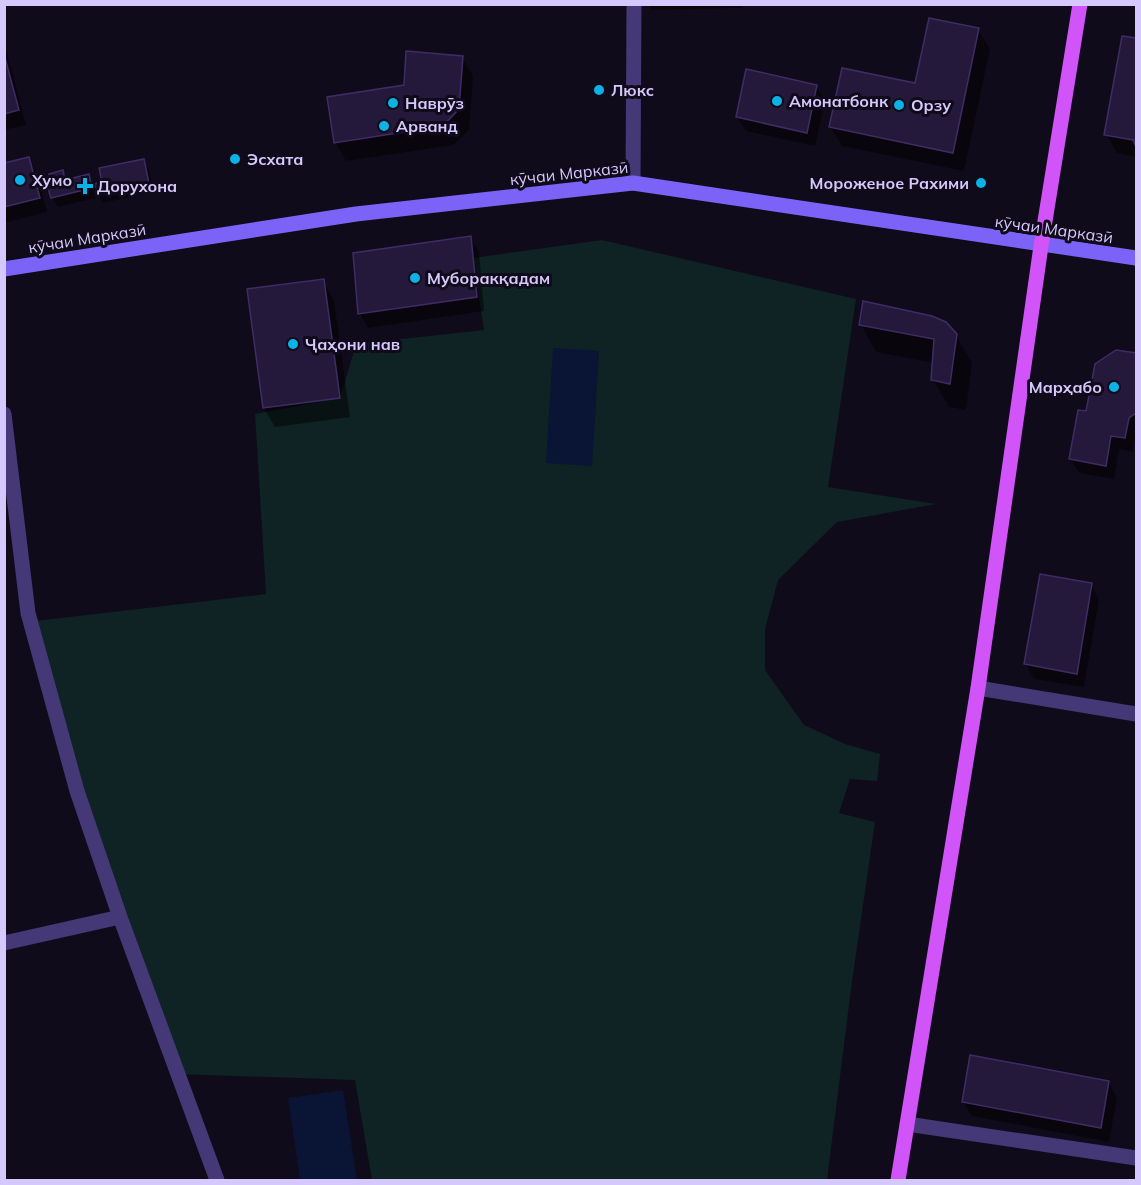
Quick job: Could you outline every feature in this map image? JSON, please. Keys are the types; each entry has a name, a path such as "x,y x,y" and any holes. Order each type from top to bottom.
{"main road":[{"path":"898,1180 978,688 1041,246 1080,4"},
{"name":"кӯчаи Марказӣ","path":"4,268 356,214 633,183 1041,246 1137,258"}],"street":[{"path":"633,183 634,4"},
{"path":"4,414 28,613 77,791 120,917 217,1180"},
{"path":"978,688 1137,714"},
{"path":"4,943 120,917"},
{"path":"907,1124 1137,1158"}],"green space":[{"path":"602,240 856,299 828,487 936,504 837,522 778,580 765,629 765,670 804,725 845,744 880,754 877,781 850,779 839,813 875,822 827,1180 372,1180 355,1080 176,1074 27,622 266,594 255,414 340,398 356,344 484,330 473,258"}],"water":[{"path":"553,348 599,351 592,466 546,463"},
{"path":"343,1090 357,1180 300,1180 288,1098"}],"building":[{"name":"Орзу","path":"929,18 979,28 953,153 829,127 842,68 915,83"},
{"path":"1122,36 1136,38 1136,147 1133,140 1104,135"},
{"name":"Наврӯз","path":"406,51 463,56 459,109 443,126 334,143 327,97 404,85"},
{"path":"4,54 19,110 4,114"},
{"name":"Амонатбонк","path":"746,69 817,85 807,133 736,117"},
{"name":"Хумо","path":"29,157 40,198 4,207 4,163"},
{"path":"144,159 149,183 96,194 94,184 102,182 99,168"},
{"path":"63,170 65,180 89,174 92,188 51,198 47,185 52,184 49,174"},
{"name":"Муборакқадам","path":"471,236 477,297 358,314 353,253"},
{"name":"Ҷаҳони нав","path":"324,279 340,398 263,408 247,289"},
{"path":"863,301 932,316 946,322 957,334 950,384 931,380 934,339 859,325"},
{"name":"Марҳабо","path":"1116,350 1136,353 1136,413 1129,418 1125,438 1111,436 1106,466 1069,459 1078,410 1086,411 1095,364"},
{"path":"1040,574 1092,583 1077,674 1024,664"},
{"path":"970,1055 1109,1081 1101,1128 962,1102"}],"place":[{"name":"Люкс","path":"599,90"},
{"name":"Амонатбонк","path":"777,101"},
{"name":"Наврӯз","path":"393,103"},
{"name":"Орзу","path":"899,105"},
{"name":"Арванд","path":"384,126"},
{"name":"Эсхата","path":"235,159"},
{"name":"Хумо","path":"20,180"},
{"name":"Мороженое Рахими","path":"981,183"},
{"name":"Дорухона","path":"85,186"},
{"name":"Муборакқадам","path":"415,278"},
{"name":"Ҷаҳони нав","path":"293,344"},
{"name":"Марҳабо","path":"1114,387"}]}
